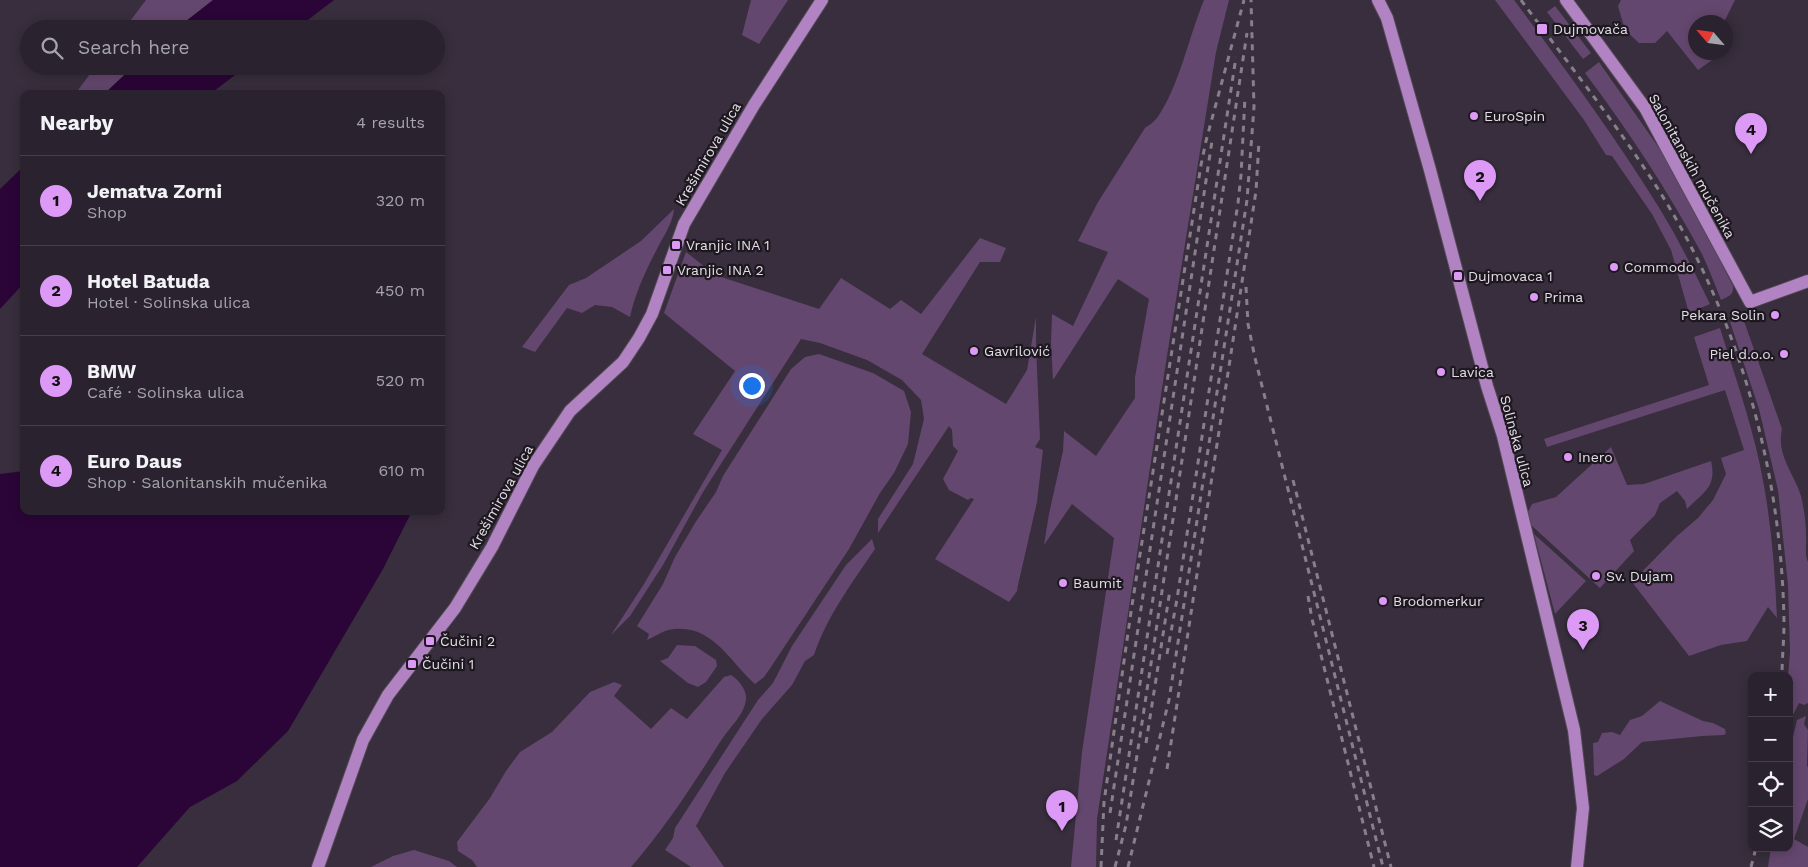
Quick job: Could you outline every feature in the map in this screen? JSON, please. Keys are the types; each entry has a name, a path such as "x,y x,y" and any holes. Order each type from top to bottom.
{"main road":[{"name":"Krešimirova ulica","path":"318,867 363,740 388,695 455,608 492,548 533,466 570,411 623,362 639,338 652,314 684,224 754,105 822,0"},
{"name":"Solinska ulica","path":"1378,0 1387,18 1430,170 1487,386 1503,436 1574,730 1583,808 1577,867"},
{"name":"Salonitanskih mučenika","path":"1566,0 1645,108 1750,302 1808,281"}],"shaded area":[{"path":"146,0 213,0 187,20 131,20"},
{"path":"213,0 334,0 308,20 187,20"},
{"path":"751,0 788,0 759,44 742,35"},
{"path":"1204,0 1229,0 1216,52 1166,362 1097,819 1096,867 1071,867 1082,752 1114,538 1072,504 1044,545 1063,451 1064,431 1096,456 1135,398 1135,377 1149,299 1118,279 1053,380 1052,314 1073,326 1108,252 1078,241 1098,202 1145,128 1156,119 1165,106 1178,77"},
{"path":"1495,0 1514,0 1588,102 1624,153 1665,218 1710,304 1689,313 1671,250 1652,214 1612,156 1606,155 1584,120"},
{"path":"1621,0 1735,0 1728,15 1688,15 1688,57 1667,31 1655,43 1639,43 1625,30 1618,6"},
{"path":"1555,6 1591,53 1583,59 1547,12"},
{"path":"1690,60 1712,60 1698,70"},
{"path":"1599,62 1659,148 1683,189 1733,286 1732,293 1721,300 1702,254 1675,207 1617,116 1585,73"},
{"path":"89,75 124,75 108,90 78,90"},
{"path":"124,75 235,75 215,90 108,90"},
{"path":"20,170 20,287 0,309 0,189"},
{"path":"674,209 669,225 641,283 630,317 612,307 595,305 582,313 567,308 535,352 522,347 569,285 586,278 641,241"},
{"path":"980,238 1006,248 1000,262 980,262 922,354 1006,404 1027,370 1036,317 1040,439 1035,447 1043,450 1037,502 1017,591 1009,602 935,559 974,499 968,500 949,490 943,479 958,451 953,446 952,430 949,426 878,533 878,519 913,464 924,419 921,400 902,380 867,360 820,343 801,339 703,492 663,565 630,616 611,635 644,584 722,450 693,434 735,371 664,313 686,252 715,275 819,309 841,278 890,309 901,300 921,314"},
{"path":"1744,321 1782,429 1781,447 1801,496 1805,516 1808,562 1808,703 1804,705 1799,703 1793,715 1793,672 1788,672 1790,652 1788,585 1778,490 1759,409 1730,322"},
{"path":"1720,328 1745,406 1760,466 1771,536 1777,618 1768,607 1747,641 1721,645 1689,656 1632,582 1677,536 1698,518 1713,500 1726,474 1721,458 1744,450 1725,390 1547,447 1544,439 1709,385 1694,337"},
{"path":"819,354 873,373 904,391 911,412 908,444 894,473 880,493 849,549 771,667 764,677 755,684 718,645 696,631 683,629 668,630 647,640 649,634 637,626 663,584 675,557 695,523 716,492 723,476 791,369 805,357"},
{"path":"1611,447 1627,485 1644,484 1711,461 1712,477 1708,488 1687,509 1685,501 1677,491 1660,503 1655,515 1630,540 1634,551 1600,588 1531,525 1528,512 1532,504 1556,497"},
{"path":"20,472 20,515 410,515 383,569 288,731 237,781 190,807 137,867 0,867 0,474"},
{"path":"1534,534 1586,581 1555,614"},
{"path":"872,539 875,549 833,613 814,655 805,661 792,685 762,719 725,773 696,826 724,867 691,867 665,850 673,838 675,828 758,700 773,683 792,646 846,565"},
{"path":"677,645 695,646 716,660 717,666 706,682 698,687 688,683 660,661 668,658"},
{"path":"731,675 740,682 744,689 746,700 743,711 722,739 668,821 631,867 477,867 472,860 458,851 457,842 490,798 520,752 552,732 590,692 614,682 622,685 614,696 651,729 671,708 687,719 724,677"},
{"path":"1660,701 1703,721 1713,723 1725,729 1726,733 1724,735 1642,742 1624,759 1597,776 1594,775 1593,743 1598,742 1602,733 1612,732 1620,735 1630,720 1642,716"},
{"path":"1806,716 1804,724 1808,730 1808,799 1794,839 1808,847 1808,867 1768,867 1770,852 1793,852 1793,736 1797,720"},
{"path":"414,850 449,861 457,867 371,867 393,856"}],"railway":[{"path":"1101,867 1104,802 1131,612 1201,165 1244,0"},
{"path":"1128,867 1169,700 1247,200 1254,107 1251,0"},
{"path":"1521,0 1608,117 1658,189 1687,238 1712,290 1733,343 1751,397 1765,453 1775,509 1784,623 1782,672"},
{"path":"1115,867 1126,825 1247,33"},
{"path":"1116,840 1236,57"},
{"path":"1167,654 1238,203 1245,97"},
{"path":"1110,813 1212,141"},
{"path":"1167,769 1256,191 1259,141"},
{"path":"1246,287 1248,324 1255,358 1383,867"},
{"path":"1293,480 1391,867"},
{"path":"1146,743 1170,590"},
{"path":"1308,596 1312,619 1374,867"},
{"path":"1751,867 1755,852"}],"place":[{"name":"Dujmovača","path":"1542,29"},
{"name":"EuroSpin","path":"1474,116"},
{"name":"Euro Daus","path":"1751,154"},
{"name":"Hotel Batuda","path":"1480,201"},
{"name":"Vranjic INA 1","path":"676,245"},
{"name":"Commodo","path":"1614,267"},
{"name":"Vranjic INA 2","path":"667,270"},
{"name":"Dujmovaca 1","path":"1458,276"},
{"name":"Prima","path":"1534,297"},
{"name":"Pekara Solin","path":"1775,315"},
{"name":"Gavrilović","path":"974,351"},
{"name":"Piel d.o.o.","path":"1784,354"},
{"name":"Lavica","path":"1441,372"},
{"name":"Inero","path":"1568,457"},
{"name":"Sv. Dujam","path":"1596,576"},
{"name":"Baumit","path":"1063,583"},
{"name":"Brodomerkur","path":"1383,601"},
{"name":"Čučini 2","path":"430,641"},
{"name":"BMW","path":"1583,650"},
{"name":"Čučini 1","path":"412,664"},
{"name":"Jematva Zorni","path":"1062,831"}]}
